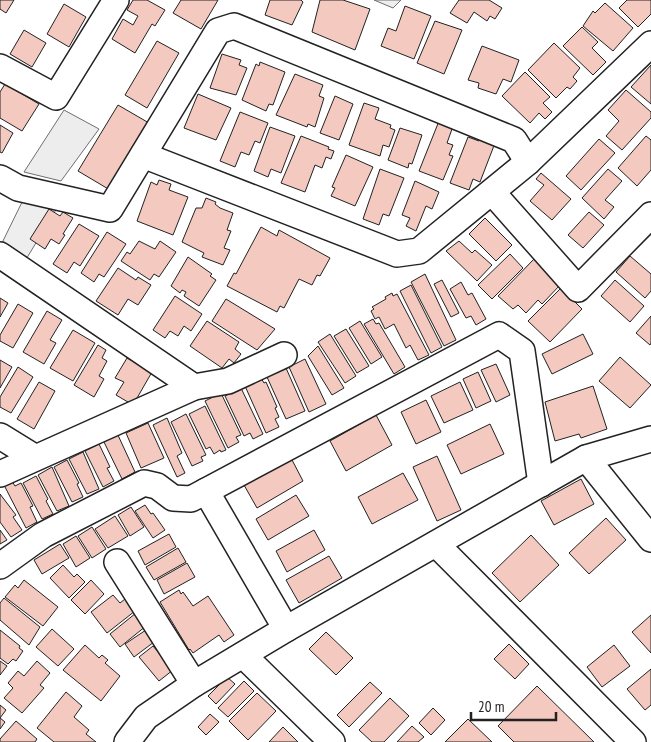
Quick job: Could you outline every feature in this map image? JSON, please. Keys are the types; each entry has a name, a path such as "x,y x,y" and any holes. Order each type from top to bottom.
{"street":[{"path":"0,66 56,97 106,3"},
{"path":"0,178 18,188 110,209 218,31 234,26 514,140 528,162"},
{"path":"142,155 397,254 419,251 528,162 651,44"},
{"path":"492,192 578,289 651,214"},
{"path":"0,255 194,387"},
{"path":"0,566 43,534 144,483 157,486 173,498 191,499 500,335 522,351 541,484"},
{"path":"0,474 34,457 194,387 228,381 284,355"},
{"path":"626,446 651,420"},
{"path":"0,436 34,457"},
{"path":"127,742 146,717 194,684 286,629 586,458 651,439"},
{"path":"586,458 651,538"},
{"path":"206,491 286,629"},
{"path":"436,544 633,742"},
{"path":"117,562 194,684"},
{"path":"243,655 332,742"}],"shaded area":[{"path":"374,0 401,0 393,8"},
{"path":"64,110 99,129 61,181 24,172"},
{"path":"26,194 60,203 22,266 0,247"}],"building":[{"path":"0,0 14,0 6,13 0,9"},
{"path":"133,0 147,0 165,10 155,26 152,24 135,53 112,39 123,19 133,25 138,16 127,10"},
{"path":"181,0 218,0 201,29 173,13"},
{"path":"270,0 301,0 303,2 292,25 265,15"},
{"path":"320,0 343,0 370,9 355,50 312,32"},
{"path":"459,0 489,0 502,8 495,19 490,16 487,21 474,12 467,23 450,13"},
{"path":"627,0 651,0 651,14 638,27 619,8"},
{"path":"605,3 633,28 613,51 583,26 593,11 595,13"},
{"path":"64,4 86,17 69,47 47,34"},
{"path":"405,6 431,16 414,59 381,46 388,28 396,31"},
{"path":"435,21 462,30 444,74 417,63"},
{"path":"582,27 598,42 592,48 606,62 593,75 563,46"},
{"path":"24,30 46,43 32,67 10,54"},
{"path":"157,41 179,53 147,108 125,95"},
{"path":"554,43 580,68 573,77 577,81 570,89 567,87 556,98 528,70"},
{"path":"482,46 519,60 511,82 503,79 496,94 478,88 479,83 468,80"},
{"path":"222,54 241,60 239,65 247,68 236,95 210,88"},
{"path":"260,62 285,72 273,105 269,104 266,111 242,100 256,64 259,66"},
{"path":"651,65 651,104 631,87"},
{"path":"525,72 550,97 543,103 552,112 545,119 539,113 530,123 502,96"},
{"path":"295,74 323,85 319,96 324,98 315,127 308,124 307,127 276,115"},
{"path":"5,84 39,104 22,131 0,118 0,92"},
{"path":"626,90 651,112 651,118 622,150 606,136 619,121 608,110"},
{"path":"198,94 231,108 216,140 184,128"},
{"path":"335,96 353,104 339,140 320,133"},
{"path":"364,103 379,108 375,119 391,125 390,128 395,130 389,147 383,145 380,156 349,145"},
{"path":"118,105 149,123 110,190 78,171"},
{"path":"240,112 268,123 260,143 255,141 249,155 241,152 235,167 220,161"},
{"path":"439,121 452,129 447,143 453,145 449,155 453,156 443,180 419,171"},
{"path":"0,125 13,133 2,153 0,152"},
{"path":"270,127 295,136 281,173 271,169 268,177 254,171"},
{"path":"400,128 422,135 412,164 409,163 408,168 388,160"},
{"path":"301,136 329,147 328,149 334,151 331,159 326,157 322,168 315,165 305,192 281,183"},
{"path":"646,136 651,140 651,170 637,186 618,168"},
{"path":"468,137 479,141 481,137 495,143 480,182 473,179 469,190 450,183"},
{"path":"599,139 615,153 581,190 566,176"},
{"path":"346,155 373,167 355,206 331,196 335,188 332,187"},
{"path":"380,169 404,178 389,216 383,214 379,225 363,219"},
{"path":"608,169 622,181 605,200 614,207 604,219 582,198"},
{"path":"541,173 571,199 552,220 530,201 544,185 536,179"},
{"path":"159,180 171,184 169,190 188,197 173,235 137,221 151,182 157,185"},
{"path":"415,181 439,192 432,209 426,206 416,231 406,226 410,218 402,215"},
{"path":"206,198 216,202 215,204 220,208 233,213 227,230 231,231 224,248 230,250 223,265 202,257 204,253 182,242 196,208 202,208"},
{"path":"49,209 60,216 63,212 73,218 59,244 51,239 45,249 30,239"},
{"path":"589,212 604,225 583,248 568,235"},
{"path":"485,218 512,245 496,261 469,234"},
{"path":"79,224 99,236 80,266 74,262 67,273 53,264"},
{"path":"261,227 277,236 279,230 330,258 320,276 317,275 312,285 299,279 284,308 280,306 277,312 227,286 234,273 236,274"},
{"path":"107,232 126,244 104,277 99,274 94,282 81,273"},
{"path":"139,241 155,249 160,241 176,252 159,277 154,274 150,280 121,261 127,252 130,254"},
{"path":"459,241 472,253 475,250 492,265 477,281 446,251"},
{"path":"510,254 523,268 492,299 478,285"},
{"path":"630,256 651,274 651,291 645,298 616,272"},
{"path":"188,257 212,274 210,276 216,280 199,306 184,296 186,292 182,290 180,293 171,286"},
{"path":"535,258 561,284 542,304 538,300 526,313 518,305 513,309 498,296"},
{"path":"118,268 136,280 138,277 151,285 138,305 128,299 118,315 96,301"},
{"path":"425,274 456,340 444,346 411,282"},
{"path":"442,280 459,313 451,317 434,284"},
{"path":"615,280 644,306 630,322 601,296"},
{"path":"461,282 468,295 472,293 486,319 476,325 471,316 466,318 450,289"},
{"path":"411,285 442,347 431,353 400,291"},
{"path":"561,288 582,309 550,342 528,321"},
{"path":"392,293 393,296 397,294 429,355 418,360 410,345 406,348 394,324 385,329 379,317 375,319 371,311 374,309 372,307"},
{"path":"175,296 202,314 191,331 184,326 178,336 170,331 165,338 153,330"},
{"path":"0,298 8,303 0,317"},
{"path":"226,299 275,329 257,350 212,321"},
{"path":"18,304 33,313 13,348 0,341 0,335"},
{"path":"47,311 62,320 50,340 56,343 44,364 23,352"},
{"path":"651,316 651,343 650,345 636,333"},
{"path":"373,319 376,324 379,323 405,367 394,374 364,324"},
{"path":"207,321 239,342 235,349 241,354 234,363 229,359 222,368 190,346"},
{"path":"360,321 382,357 371,364 349,328"},
{"path":"346,329 369,366 357,373 334,336"},
{"path":"73,330 95,343 73,381 50,368"},
{"path":"330,334 356,376 345,383 318,342"},
{"path":"583,334 593,354 552,374 542,354"},
{"path":"98,345 106,350 102,358 107,361 99,376 104,379 94,397 74,385"},
{"path":"318,346 344,388 332,395 308,356"},
{"path":"620,357 651,385 630,408 599,381"},
{"path":"127,358 152,372 133,405 116,395 124,382 115,378"},
{"path":"305,359 326,404 309,412 289,367"},
{"path":"0,360 12,367 0,388"},
{"path":"496,364 510,395 496,402 481,370"},
{"path":"18,367 33,377 11,413 0,407 0,397"},
{"path":"286,368 305,411 286,419 267,377"},
{"path":"478,372 491,401 476,408 463,379"},
{"path":"261,378 264,383 266,382 277,407 275,408 279,417 275,419 279,427 266,433 245,386"},
{"path":"39,382 55,391 34,429 17,419"},
{"path":"460,382 473,410 444,423 431,396"},
{"path":"593,386 607,429 581,438 579,434 555,441 545,402"},
{"path":"241,388 263,434 253,439 250,433 244,436 225,396"},
{"path":"221,393 241,435 236,437 239,442 228,448 205,401"},
{"path":"426,400 441,432 416,444 401,412"},
{"path":"205,406 226,450 221,452 220,450 214,454 210,447 206,449 189,414"},
{"path":"186,414 206,455 201,457 203,461 192,466 171,422"},
{"path":"376,415 392,445 346,471 330,441"},
{"path":"167,418 182,453 177,456 185,473 177,477 153,425"},
{"path":"148,423 164,458 141,468 126,433"},
{"path":"490,424 504,454 461,474 447,445"},
{"path":"117,433 135,472 122,479 103,440"},
{"path":"99,444 110,467 107,468 114,481 103,487 85,451"},
{"path":"83,452 99,489 87,494 69,459"},
{"path":"437,456 461,510 437,521 413,467"},
{"path":"291,458 303,481 257,508 244,485"},
{"path":"67,460 79,483 77,484 83,497 72,502 54,467"},
{"path":"52,467 69,506 57,511 38,475"},
{"path":"403,473 418,500 372,524 358,497"},
{"path":"36,476 48,499 46,501 53,514 42,519 23,483"},
{"path":"581,479 594,504 554,525 541,501"},
{"path":"12,481 15,486 21,483 33,506 30,507 37,522 26,528 4,485"},
{"path":"0,494 16,515 13,517 22,530 11,537 0,522"},
{"path":"296,495 309,516 268,540 256,519"},
{"path":"145,505 165,530 153,538 135,511"},
{"path":"131,507 144,527 130,536 118,515"},
{"path":"115,516 128,536 108,548 95,529"},
{"path":"606,518 626,540 589,574 569,553"},
{"path":"92,527 106,549 92,558 78,536"},
{"path":"0,530 7,540 0,544"},
{"path":"314,530 325,550 287,572 276,551"},
{"path":"169,534 176,547 145,565 138,551"},
{"path":"531,535 559,565 520,602 492,573"},
{"path":"76,536 90,558 76,567 63,544"},
{"path":"60,544 69,558 42,574 34,560"},
{"path":"178,548 186,562 154,580 146,567"},
{"path":"329,556 342,578 299,603 286,580"},
{"path":"187,563 195,577 164,594 157,580"},
{"path":"63,565 74,577 77,574 85,582 69,598 50,578"},
{"path":"24,580 58,607 43,626 5,597 15,585 18,588"},
{"path":"91,580 104,594 85,614 71,600"},
{"path":"179,590 181,594 183,592 193,606 208,596 234,635 224,642 219,635 193,653 189,650 160,602"},
{"path":"113,595 120,603 125,599 135,611 107,633 91,612"},
{"path":"4,598 40,627 29,645 0,620 0,603"},
{"path":"136,613 146,626 120,647 110,634"},
{"path":"651,615 651,653 632,632"},
{"path":"52,629 74,649 58,666 36,647"},
{"path":"0,630 20,646 19,648 23,651 16,661 13,659 8,664 0,658"},
{"path":"146,630 154,642 134,657 125,644"},
{"path":"326,632 353,658 336,675 309,649"},
{"path":"509,644 529,664 515,679 494,659"},
{"path":"85,645 99,658 102,655 108,660 105,663 120,676 101,701 63,670"},
{"path":"614,645 630,666 602,687 587,667"},
{"path":"153,646 173,670 159,681 139,657"},
{"path":"0,661 7,666 0,675"},
{"path":"37,661 50,673 40,685 44,688 22,713 4,698 13,688 8,683 18,671 24,676"},
{"path":"651,669 651,705 645,710 627,689"},
{"path":"227,677 235,684 216,704 208,696"},
{"path":"244,681 254,691 228,717 218,708"},
{"path":"370,682 382,693 349,727 337,715"},
{"path":"537,686 594,742 514,742 498,726"},
{"path":"66,692 82,706 74,717 89,730 86,734 96,742 54,742 37,728"},
{"path":"257,693 276,711 248,740 229,721"},
{"path":"390,698 409,716 384,742 372,742 359,730"},
{"path":"0,705 6,710 0,718"},
{"path":"433,708 445,720 431,735 419,723"},
{"path":"210,714 219,722 206,735 198,727"},
{"path":"0,718 5,722 0,729"},
{"path":"468,719 492,742 445,742"},
{"path":"16,721 37,739 35,742 0,742 0,739"},
{"path":"412,726 424,737 418,742 397,742"},
{"path":"283,727 298,742 269,742"}]}
